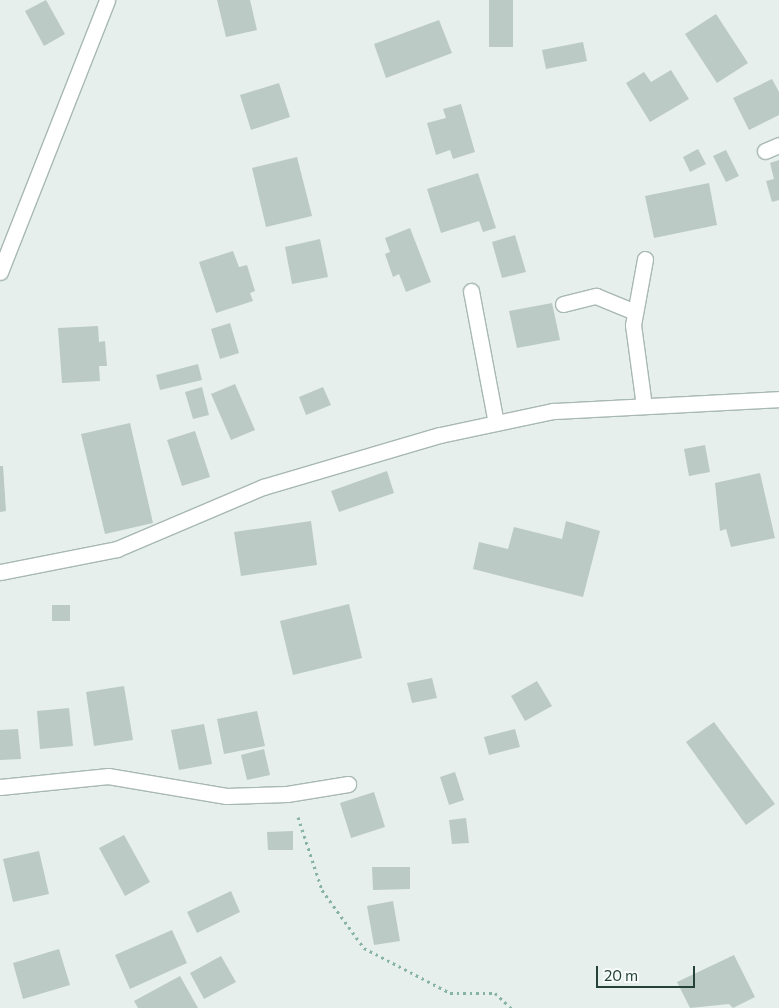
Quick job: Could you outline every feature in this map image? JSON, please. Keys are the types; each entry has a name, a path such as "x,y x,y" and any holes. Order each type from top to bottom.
{"street":[{"path":"0,272 107,0"},
{"path":"644,406 633,325 645,259"},
{"path":"471,291 496,423"},
{"path":"563,304 596,296 635,312"},
{"path":"0,572 117,549 263,487 496,423 553,411 779,399"},
{"path":"0,787 108,776 226,796 287,794 348,784"}],"path":[{"path":"287,794 303,828 322,890 364,948 450,993 495,994 510,1008"}],"building":[{"path":"46,0 65,34 44,46 25,11"},
{"path":"217,0 250,0 257,30 226,37"},
{"path":"489,0 513,0 513,47 489,47"},
{"path":"716,14 748,63 717,83 685,34"},
{"path":"439,20 452,53 386,78 374,44"},
{"path":"583,42 587,61 546,69 542,50"},
{"path":"671,70 689,99 650,122 626,83 644,72 651,82"},
{"path":"772,79 779,92 779,115 749,130 733,98"},
{"path":"279,83 290,117 251,130 240,95"},
{"path":"461,104 475,152 453,159 450,150 436,155 427,123 446,118 443,109"},
{"path":"698,149 706,164 690,172 683,157"},
{"path":"726,150 739,176 726,182 713,156"},
{"path":"297,157 312,216 266,227 252,168"},
{"path":"779,160 779,200 772,202 766,181 774,179 770,163"},
{"path":"478,173 496,228 483,232 479,221 441,233 427,189"},
{"path":"709,183 717,225 654,238 645,196"},
{"path":"410,228 431,282 406,292 399,274 393,277 385,254 390,252 385,238"},
{"path":"515,235 526,272 502,278 492,242"},
{"path":"320,239 328,277 292,284 285,247"},
{"path":"233,251 239,267 247,265 255,291 250,293 253,301 216,313 199,262"},
{"path":"552,303 560,340 517,348 509,311"},
{"path":"230,323 239,353 220,359 211,329"},
{"path":"98,326 99,342 105,341 107,366 99,366 100,381 62,383 58,328"},
{"path":"198,364 202,380 160,390 156,375"},
{"path":"235,384 255,430 231,440 211,394"},
{"path":"202,387 209,415 193,419 185,392"},
{"path":"323,387 331,405 306,415 299,397"},
{"path":"130,423 153,523 105,534 81,434"},
{"path":"195,431 210,477 182,486 167,440"},
{"path":"705,445 710,472 689,476 684,449"},
{"path":"0,466 3,466 6,511 0,512"},
{"path":"387,471 394,493 339,512 331,491"},
{"path":"760,473 775,538 731,547 726,529 720,531 715,483"},
{"path":"311,521 317,565 241,576 234,532"},
{"path":"566,521 600,531 583,597 473,569 479,542 508,549 514,527 562,539"},
{"path":"349,604 362,658 293,675 280,621"},
{"path":"52,605 70,605 70,621 52,621"},
{"path":"432,678 437,698 412,703 407,683"},
{"path":"537,681 552,706 525,721 511,696"},
{"path":"124,686 133,740 94,746 86,692"},
{"path":"69,708 73,746 40,749 37,711"},
{"path":"257,711 265,746 224,754 217,719"},
{"path":"714,722 775,804 746,825 686,742"},
{"path":"204,724 212,764 179,770 171,730"},
{"path":"18,729 21,759 0,760 0,730"},
{"path":"515,729 520,747 489,755 484,737"},
{"path":"264,749 270,775 247,780 241,755"},
{"path":"455,772 464,800 449,805 440,777"},
{"path":"374,792 385,827 351,838 340,803"},
{"path":"466,818 469,843 452,844 449,820"},
{"path":"293,831 293,850 268,850 267,832"},
{"path":"124,835 150,882 125,896 99,848"},
{"path":"39,851 49,894 13,902 3,859"},
{"path":"372,867 410,867 410,889 373,890"},
{"path":"231,891 240,912 197,933 187,912"},
{"path":"393,901 400,941 374,945 367,906"},
{"path":"172,930 187,963 130,989 115,955"},
{"path":"59,949 70,985 23,999 13,963"},
{"path":"734,955 755,997 733,1008 729,1004 690,1008 677,982"},
{"path":"221,956 236,982 204,999 190,973"},
{"path":"180,976 198,1008 138,1008 134,1001"}]}
